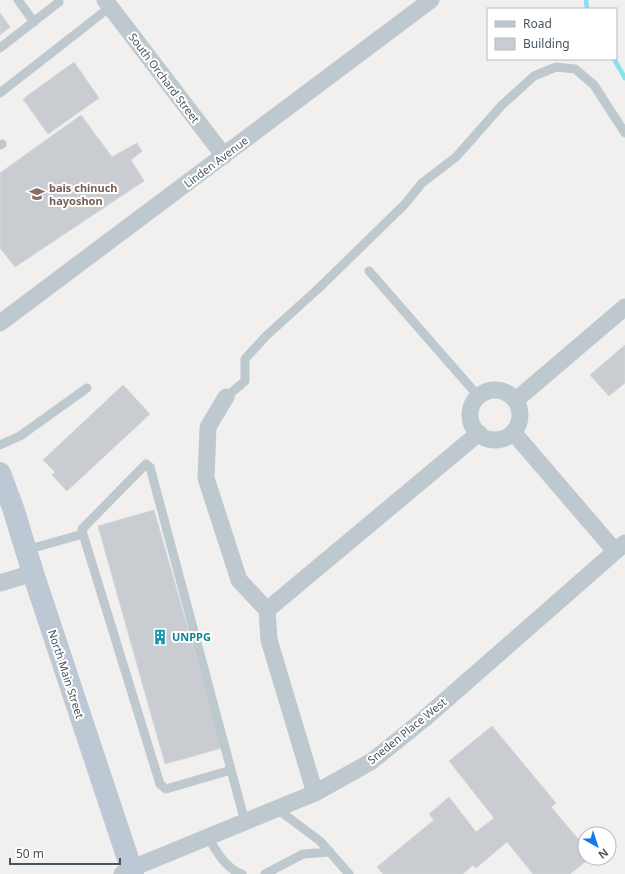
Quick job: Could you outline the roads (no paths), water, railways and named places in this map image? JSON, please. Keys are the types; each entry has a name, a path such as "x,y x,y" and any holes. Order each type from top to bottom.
{"main road":[{"name":"North Main Street","path":"0,473 13,508 128,872"}],"street":[{"name":"South Orchard Street","path":"108,3 224,156"},
{"name":"Linden Avenue","path":"0,323 224,156 422,3"},
{"path":"516,400 625,307"},
{"path":"496,390 503,391 516,400 520,408 520,417 518,425 513,432 498,440 490,439 479,433 471,422 470,414 475,400 479,397 488,391 496,390"},
{"path":"226,397 208,427 206,478 239,580 267,610 269,640 315,793"},
{"path":"513,432 620,547"},
{"path":"267,610 479,433"},
{"name":"Sneden Place West","path":"128,872 315,793 372,761 424,719 620,547"},
{"path":"0,583 33,573"}],"lane":[{"path":"18,0 34,22"},
{"path":"0,48 60,1"},
{"path":"0,93 108,3"},
{"path":"226,397 245,381 245,359 266,336 405,204 422,183 456,156 502,105 534,76 556,67 575,69 594,85 625,133"},
{"path":"369,271 479,397"},
{"path":"0,445 20,436 87,388"},
{"path":"231,770 166,789 160,784 83,534 82,529 146,464 150,467 245,822"},
{"path":"26,550 83,534"},
{"path":"277,809 320,841 349,874"},
{"path":"208,837 220,856 235,872 242,874"},
{"path":"265,874 304,854 330,852"}],"waterway":[{"path":"586,0 587,8"},
{"path":"615,60 625,78"}],"place":[{"name":"bais chinuch hayoshon","path":"37,194"},
{"name":"UNPPG","path":"160,637"}]}
